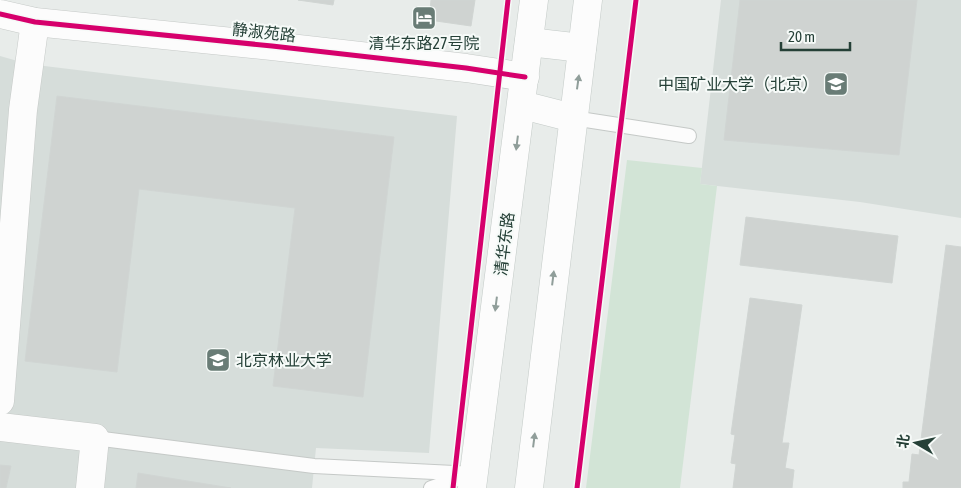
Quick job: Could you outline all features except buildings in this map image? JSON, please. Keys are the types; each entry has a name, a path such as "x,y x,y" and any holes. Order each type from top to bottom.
{"main road":[{"name":"清华东路","path":"473,481 534,0"},
{"path":"528,488 588,0"},
{"name":"静淑苑路","path":"0,14 35,22 272,46 466,68 525,77"},
{"path":"0,401 23,110 35,22"},
{"path":"529,42 582,48"},
{"path":"522,105 573,118"},
{"path":"0,427 95,438 90,488"}],"lane":[{"path":"573,118 689,136"},
{"path":"95,438 314,466 473,481"},
{"path":"431,488 473,481"}],"shaded area":[{"name":"中国矿业大学（北京）","path":"721,0 961,0 961,218 860,202 700,184"},
{"name":"北京林业大学","path":"0,56 28,64 457,116 429,453 316,448 312,488 0,488"}],"green space":[{"path":"627,160 702,168 700,184 717,186 680,488 586,488"}],"cycle path":[{"path":"453,488 508,0"},
{"path":"577,488 636,0"},
{"path":"0,14 35,22 272,46 466,68 525,77"}],"place":[{"name":"清华东路27号院","path":"424,18"},
{"name":"中国矿业大学（北京）","path":"836,84"},
{"name":"北京林业大学","path":"218,360"}]}
